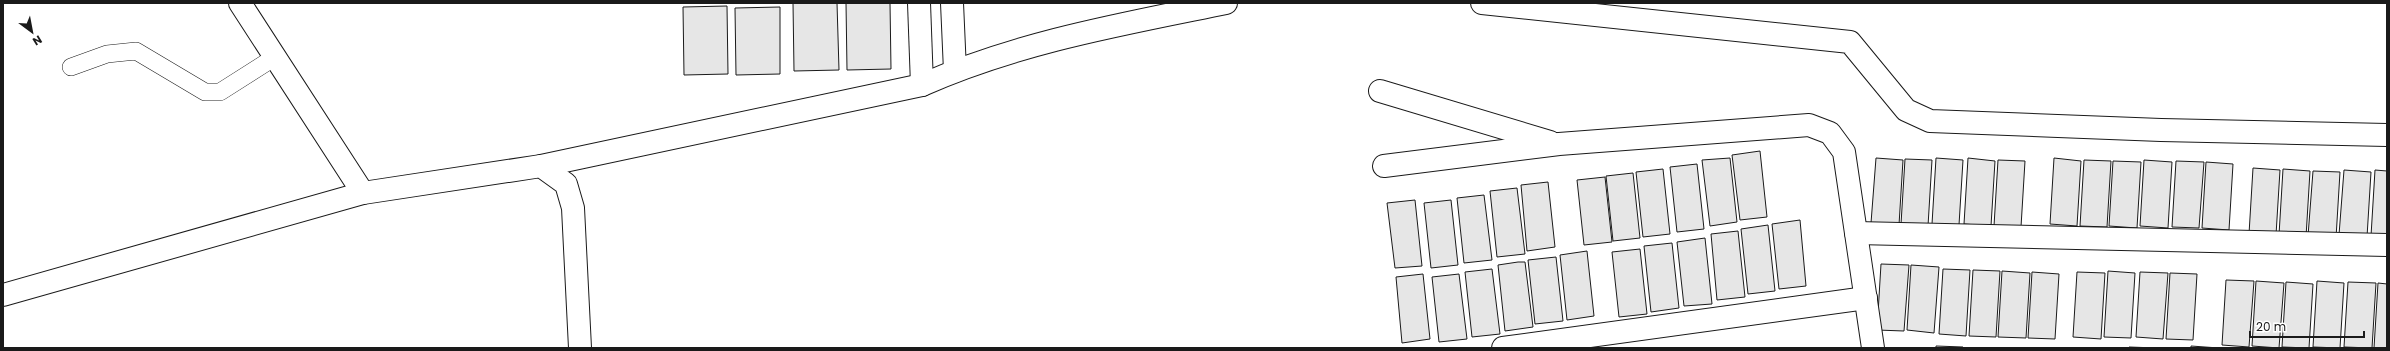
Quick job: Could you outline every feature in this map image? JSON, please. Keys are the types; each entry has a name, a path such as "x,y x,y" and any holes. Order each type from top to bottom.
{"street":[{"path":"240,3 364,193"},
{"path":"919,3 922,85"},
{"path":"952,3 955,70"},
{"path":"3,295 364,193 541,166 922,85 955,70 1055,38 1226,3"},
{"path":"1482,3 1850,42 1906,110 1930,121 2153,130 2387,135"},
{"path":"1380,91 1559,144"},
{"path":"1384,166 1559,144 1809,125 1830,133 1844,152 1873,348"},
{"path":"541,166 566,184 573,208 580,348"},
{"path":"1856,233 2387,245"},
{"path":"1503,348 1866,298"}],"lane":[{"path":"71,67 107,54 136,51 205,92 220,92 275,57"}],"building":[{"path":"793,3 837,3 839,70 794,71"},
{"path":"846,3 890,3 891,69 847,70"},
{"path":"727,6 728,74 684,75 683,7"},
{"path":"780,7 780,74 736,75 735,8"},
{"path":"1760,151 1767,217 1740,220 1732,155"},
{"path":"1730,158 1737,222 1710,226 1702,160"},
{"path":"1876,158 1903,160 1899,225 1871,223"},
{"path":"1936,158 1963,160 1959,225 1932,224"},
{"path":"1968,158 1995,161 1991,226 1964,224"},
{"path":"2054,158 2081,161 2077,226 2050,224"},
{"path":"1905,159 1932,160 1928,226 1901,224"},
{"path":"1998,160 2025,161 2021,227 1994,226"},
{"path":"2084,160 2111,161 2107,227 2080,226"},
{"path":"2144,160 2172,162 2168,228 2140,226"},
{"path":"2113,161 2141,162 2137,228 2109,226"},
{"path":"2176,161 2204,162 2199,228 2172,227"},
{"path":"2206,162 2233,164 2229,230 2202,228"},
{"path":"1697,164 1704,229 1677,232 1670,167"},
{"path":"2253,168 2280,170 2276,235 2249,234"},
{"path":"1663,169 1670,234 1643,237 1636,172"},
{"path":"2283,169 2310,171 2306,237 2279,235"},
{"path":"2344,170 2371,172 2367,237 2339,235"},
{"path":"2375,170 2387,171 2387,237 2371,236"},
{"path":"2313,171 2340,172 2336,238 2308,236"},
{"path":"1633,173 1640,238 1613,241 1606,176"},
{"path":"1605,177 1612,242 1584,245 1577,180"},
{"path":"1548,182 1555,247 1527,251 1521,185"},
{"path":"1517,188 1525,254 1497,257 1490,191"},
{"path":"1484,195 1492,260 1464,263 1457,198"},
{"path":"1415,200 1422,266 1395,268 1387,203"},
{"path":"1451,200 1458,265 1431,268 1424,203"},
{"path":"1800,220 1806,286 1779,289 1772,224"},
{"path":"1768,225 1775,291 1748,294 1741,229"},
{"path":"1738,231 1745,297 1717,300 1711,234"},
{"path":"1705,238 1712,304 1684,306 1677,242"},
{"path":"1672,243 1679,308 1651,312 1644,246"},
{"path":"1640,249 1647,314 1619,317 1612,252"},
{"path":"1587,251 1594,316 1567,320 1560,255"},
{"path":"1556,257 1563,321 1535,324 1528,260"},
{"path":"1525,262 1533,327 1505,331 1498,265"},
{"path":"1881,264 1909,265 1904,331 1877,330"},
{"path":"1911,265 1939,267 1934,333 1907,330"},
{"path":"1492,269 1500,334 1472,337 1465,272"},
{"path":"1943,269 1970,270 1966,336 1939,334"},
{"path":"1973,270 2000,271 1996,337 1969,336"},
{"path":"2002,271 2030,273 2026,338 1998,337"},
{"path":"2108,271 2135,273 2131,338 2104,337"},
{"path":"2032,272 2059,274 2055,339 2028,338"},
{"path":"2077,272 2105,273 2101,339 2073,337"},
{"path":"2140,272 2168,273 2163,339 2136,337"},
{"path":"2170,273 2197,274 2193,340 2166,339"},
{"path":"1423,274 1430,339 1402,343 1396,277"},
{"path":"1459,274 1467,339 1439,342 1432,277"},
{"path":"2226,280 2254,281 2249,347 2222,345"},
{"path":"2256,281 2284,283 2279,348 2252,346"},
{"path":"2317,281 2344,283 2340,348 2313,347"},
{"path":"2286,282 2313,284 2309,348 2282,347"},
{"path":"2348,282 2376,283 2372,348 2344,347"},
{"path":"2378,283 2387,284 2387,348 2374,348"},
{"path":"1936,346 1963,347 1963,348 1936,348"},
{"path":"2191,346 2219,348 2191,348"},
{"path":"2129,347 2157,348 2129,348"}]}
